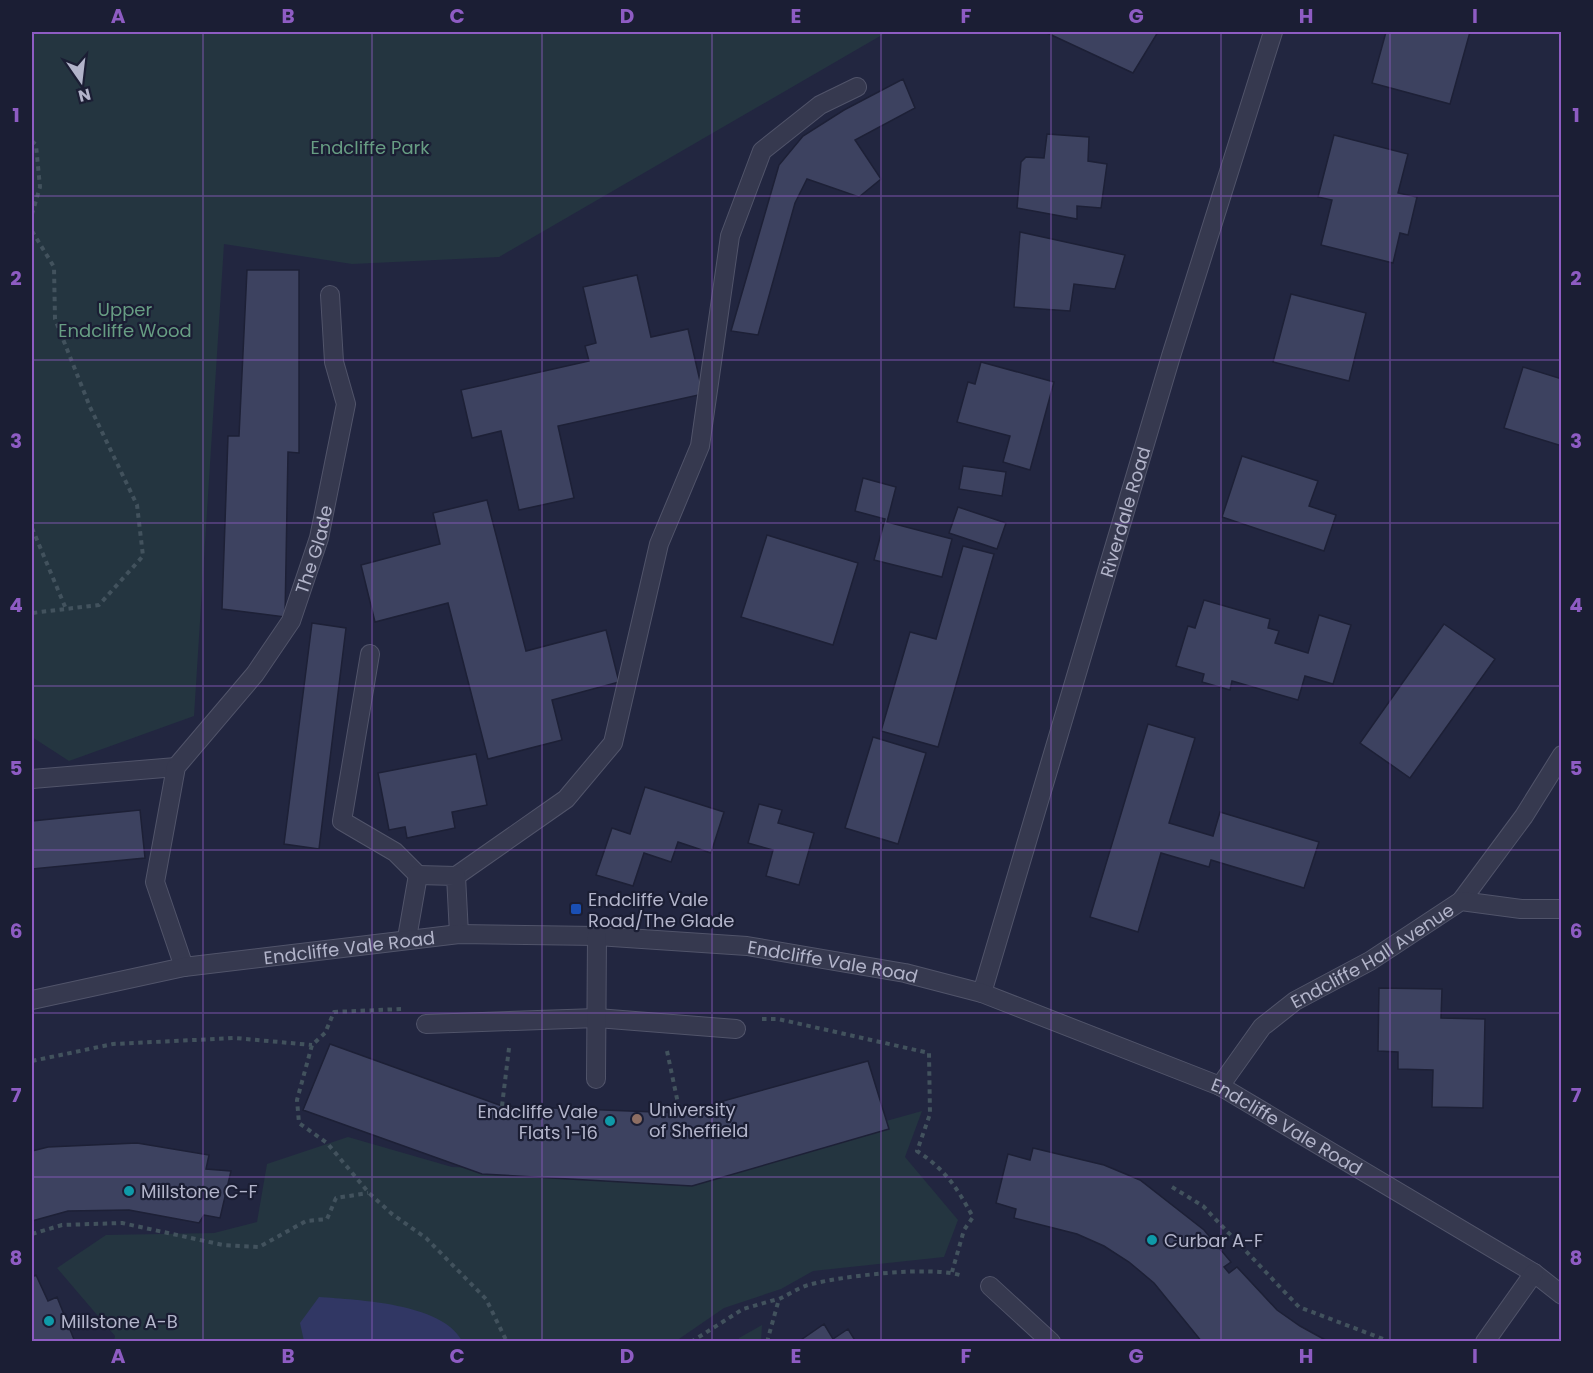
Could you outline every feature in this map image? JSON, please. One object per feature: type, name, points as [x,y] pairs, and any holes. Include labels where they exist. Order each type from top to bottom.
[{"type":"street","name":"Riverdale Road","points":[[982,993],[1174,345],[1273,32]]},
{"type":"street","points":[[370,654],[342,821],[395,852],[418,875],[456,876],[566,799],[614,743],[659,544],[700,446],[730,236],[762,151],[820,105],[857,87]]},
{"type":"street","name":"The Glade","points":[[184,967],[155,882],[176,767],[255,674],[291,621],[319,538],[346,404],[334,362],[330,295]]},
{"type":"street","points":[[1461,901],[1524,816],[1562,756]]},
{"type":"street","points":[[32,779],[176,767]]},
{"type":"street","points":[[408,938],[418,875]]},
{"type":"street","points":[[456,876],[459,934]]},
{"type":"street","name":"Endcliffe Hall Avenue","points":[[1220,1086],[1262,1027],[1295,1001],[1370,961],[1461,901],[1521,909],[1562,909]]},
{"type":"street","name":"Endcliffe Vale Road","points":[[32,1000],[184,967],[408,938],[459,934],[597,936],[747,946],[905,973],[982,993],[1220,1086],[1534,1273],[1562,1295]]},
{"type":"street","points":[[596,1079],[597,936]]},
{"type":"street","points":[[426,1024],[597,1018],[736,1029]]},
{"type":"street","points":[[1485,1341],[1534,1273]]},
{"type":"street","points":[[990,1287],[1052,1341]]},
{"type":"path","points":[[32,141],[36,146],[40,187],[32,214]]},
{"type":"path","points":[[32,231],[54,267],[55,319],[90,407],[137,505],[143,556],[99,605],[32,613]]},
{"type":"path","points":[[32,528],[66,609]]},
{"type":"path","points":[[426,1024],[406,1008],[334,1012],[325,1033],[312,1045],[297,1100],[299,1123],[327,1143],[369,1193],[392,1214],[426,1238],[486,1299],[507,1341]]},
{"type":"path","points":[[736,1029],[747,1019],[778,1019],[929,1053],[930,1114],[917,1151],[934,1162],[954,1182],[974,1217],[964,1230],[952,1272]]},
{"type":"path","points":[[502,1106],[513,1021]]},
{"type":"path","points":[[662,1023],[680,1113]]},
{"type":"path","points":[[32,1061],[113,1044],[235,1038],[312,1045]]},
{"type":"path","points":[[1172,1187],[1203,1206],[1299,1307],[1390,1341]]},
{"type":"path","points":[[32,1234],[62,1225],[122,1223],[223,1245],[259,1247],[306,1221],[327,1220],[336,1197],[369,1193]]},
{"type":"path","points":[[691,1341],[743,1309],[779,1299],[807,1286],[831,1281],[885,1274],[952,1272],[990,1287]]},
{"type":"path","points":[[767,1341],[779,1299]]},
{"type":"green space","points":[[32,32],[887,32],[499,257],[352,264],[224,244],[194,716],[69,761],[32,737]]},
{"type":"green space","points":[[922,1111],[905,1157],[958,1220],[944,1257],[813,1271],[781,1289],[724,1308],[676,1341],[114,1341],[115,1336],[57,1268],[106,1235],[214,1233],[257,1222],[267,1164],[348,1137],[452,1167],[696,1174]]},
{"type":"green space","points":[[762,1325],[761,1341],[739,1341],[739,1338]]},
{"type":"water","points":[[319,1297],[376,1302],[418,1311],[452,1328],[462,1341],[304,1341],[300,1323]]},
{"type":"building","points":[[1045,32],[1158,32],[1133,73]]},
{"type":"building","points":[[1386,32],[1470,32],[1450,104],[1372,83]]},
{"type":"building","points":[[903,79],[915,108],[855,140],[881,179],[859,197],[807,179],[795,203],[758,335],[731,331],[779,165],[803,136],[844,110]]},
{"type":"building","points":[[1047,134],[1089,137],[1088,161],[1107,164],[1101,208],[1077,206],[1077,219],[1017,208],[1021,162],[1026,157],[1044,158]]},
{"type":"building","points":[[1334,135],[1408,154],[1398,193],[1417,197],[1408,235],[1400,233],[1393,263],[1321,245],[1332,200],[1318,197]]},
{"type":"building","points":[[1020,232],[1125,255],[1115,289],[1074,284],[1070,311],[1014,307]]},
{"type":"building","points":[[247,270],[299,270],[299,453],[288,452],[285,617],[222,609],[228,436],[239,436]]},
{"type":"building","points":[[637,275],[651,337],[688,329],[703,394],[558,426],[574,498],[519,510],[501,431],[472,438],[461,390],[589,361],[585,346],[596,343],[583,287]]},
{"type":"building","points":[[1291,294],[1366,313],[1349,381],[1273,362]]},
{"type":"building","points":[[981,362],[1054,382],[1030,470],[1003,462],[1010,436],[957,422],[968,382],[975,384]]},
{"type":"building","points":[[1523,367],[1562,379],[1562,446],[1504,428]]},
{"type":"building","points":[[1242,456],[1318,481],[1309,506],[1336,515],[1324,551],[1222,517]]},
{"type":"building","points":[[963,466],[1006,472],[1002,496],[959,489]]},
{"type":"building","points":[[863,478],[896,487],[887,522],[952,539],[942,577],[874,560],[885,519],[855,511]]},
{"type":"building","points":[[487,500],[526,651],[606,630],[619,682],[552,700],[562,740],[488,759],[448,603],[375,622],[361,565],[440,544],[433,513]]},
{"type":"building","points":[[958,507],[1006,523],[997,549],[949,533]]},
{"type":"building","points":[[767,535],[858,563],[833,645],[741,617]]},
{"type":"building","points":[[963,546],[994,554],[938,747],[881,731],[910,632],[936,639]]},
{"type":"building","points":[[1204,600],[1270,619],[1268,628],[1279,631],[1275,643],[1308,653],[1319,615],[1351,625],[1333,684],[1305,676],[1298,700],[1232,681],[1230,690],[1202,682],[1204,674],[1176,666],[1188,626],[1195,628]]},
{"type":"building","points":[[312,623],[346,628],[319,849],[284,844]]},
{"type":"building","points":[[1444,624],[1495,659],[1410,778],[1360,743]]},
{"type":"building","points":[[1148,724],[1195,738],[1169,823],[1213,836],[1220,812],[1319,842],[1304,888],[1211,860],[1209,867],[1161,853],[1138,932],[1090,917]]},
{"type":"building","points":[[873,737],[926,753],[898,844],[845,828]]},
{"type":"building","points":[[476,754],[487,805],[452,812],[455,828],[407,838],[405,827],[389,830],[378,773]]},
{"type":"building","points":[[645,787],[724,812],[711,853],[678,842],[671,862],[644,853],[633,886],[596,875],[612,828],[630,834]]},
{"type":"building","points":[[759,804],[782,810],[778,823],[814,833],[799,885],[766,876],[773,850],[748,843]]},
{"type":"building","points":[[140,810],[145,858],[32,869],[32,821]]},
{"type":"building","points":[[1379,988],[1442,989],[1441,1018],[1485,1019],[1483,1108],[1432,1107],[1433,1070],[1398,1069],[1398,1052],[1378,1051]]},
{"type":"building","name":"Endcliffe Vale Flats 1-16","points":[[330,1044],[502,1106],[680,1113],[868,1061],[889,1129],[692,1186],[482,1174],[303,1110]]},
{"type":"building","name":"Millstone C-F","points":[[137,1143],[209,1155],[206,1169],[231,1171],[220,1218],[204,1215],[199,1223],[129,1210],[68,1211],[32,1221],[32,1151],[48,1147]]},
{"type":"building","name":"Curbar A-F","points":[[1033,1148],[1104,1165],[1140,1180],[1204,1230],[1231,1262],[1224,1267],[1229,1273],[1237,1267],[1277,1310],[1329,1342],[1202,1342],[1154,1283],[1129,1262],[1104,1246],[1077,1234],[1014,1218],[1016,1209],[996,1203],[1008,1154],[1030,1160]]},
{"type":"building","name":"Millstone A-B","points":[[36,1275],[48,1301],[57,1297],[75,1342],[32,1342],[32,1277]]},
{"type":"building","points":[[824,1324],[833,1339],[848,1329],[856,1342],[798,1342]]},
{"type":"place","name":"Endcliffe Vale Road/The Glade","points":[[576,909]]},
{"type":"place","name":"University of Sheffield","points":[[637,1119]]},
{"type":"place","name":"Endcliffe Vale Flats 1-16","points":[[610,1121]]},
{"type":"place","name":"Millstone C-F","points":[[129,1191]]},
{"type":"place","name":"Curbar A-F","points":[[1152,1240]]},
{"type":"place","name":"Millstone A-B","points":[[49,1321]]},
{"type":"park label","name":"Endcliffe Park","points":[[370,147]]},
{"type":"park label","name":"Upper Endcliffe Wood","points":[[125,319]]}]
